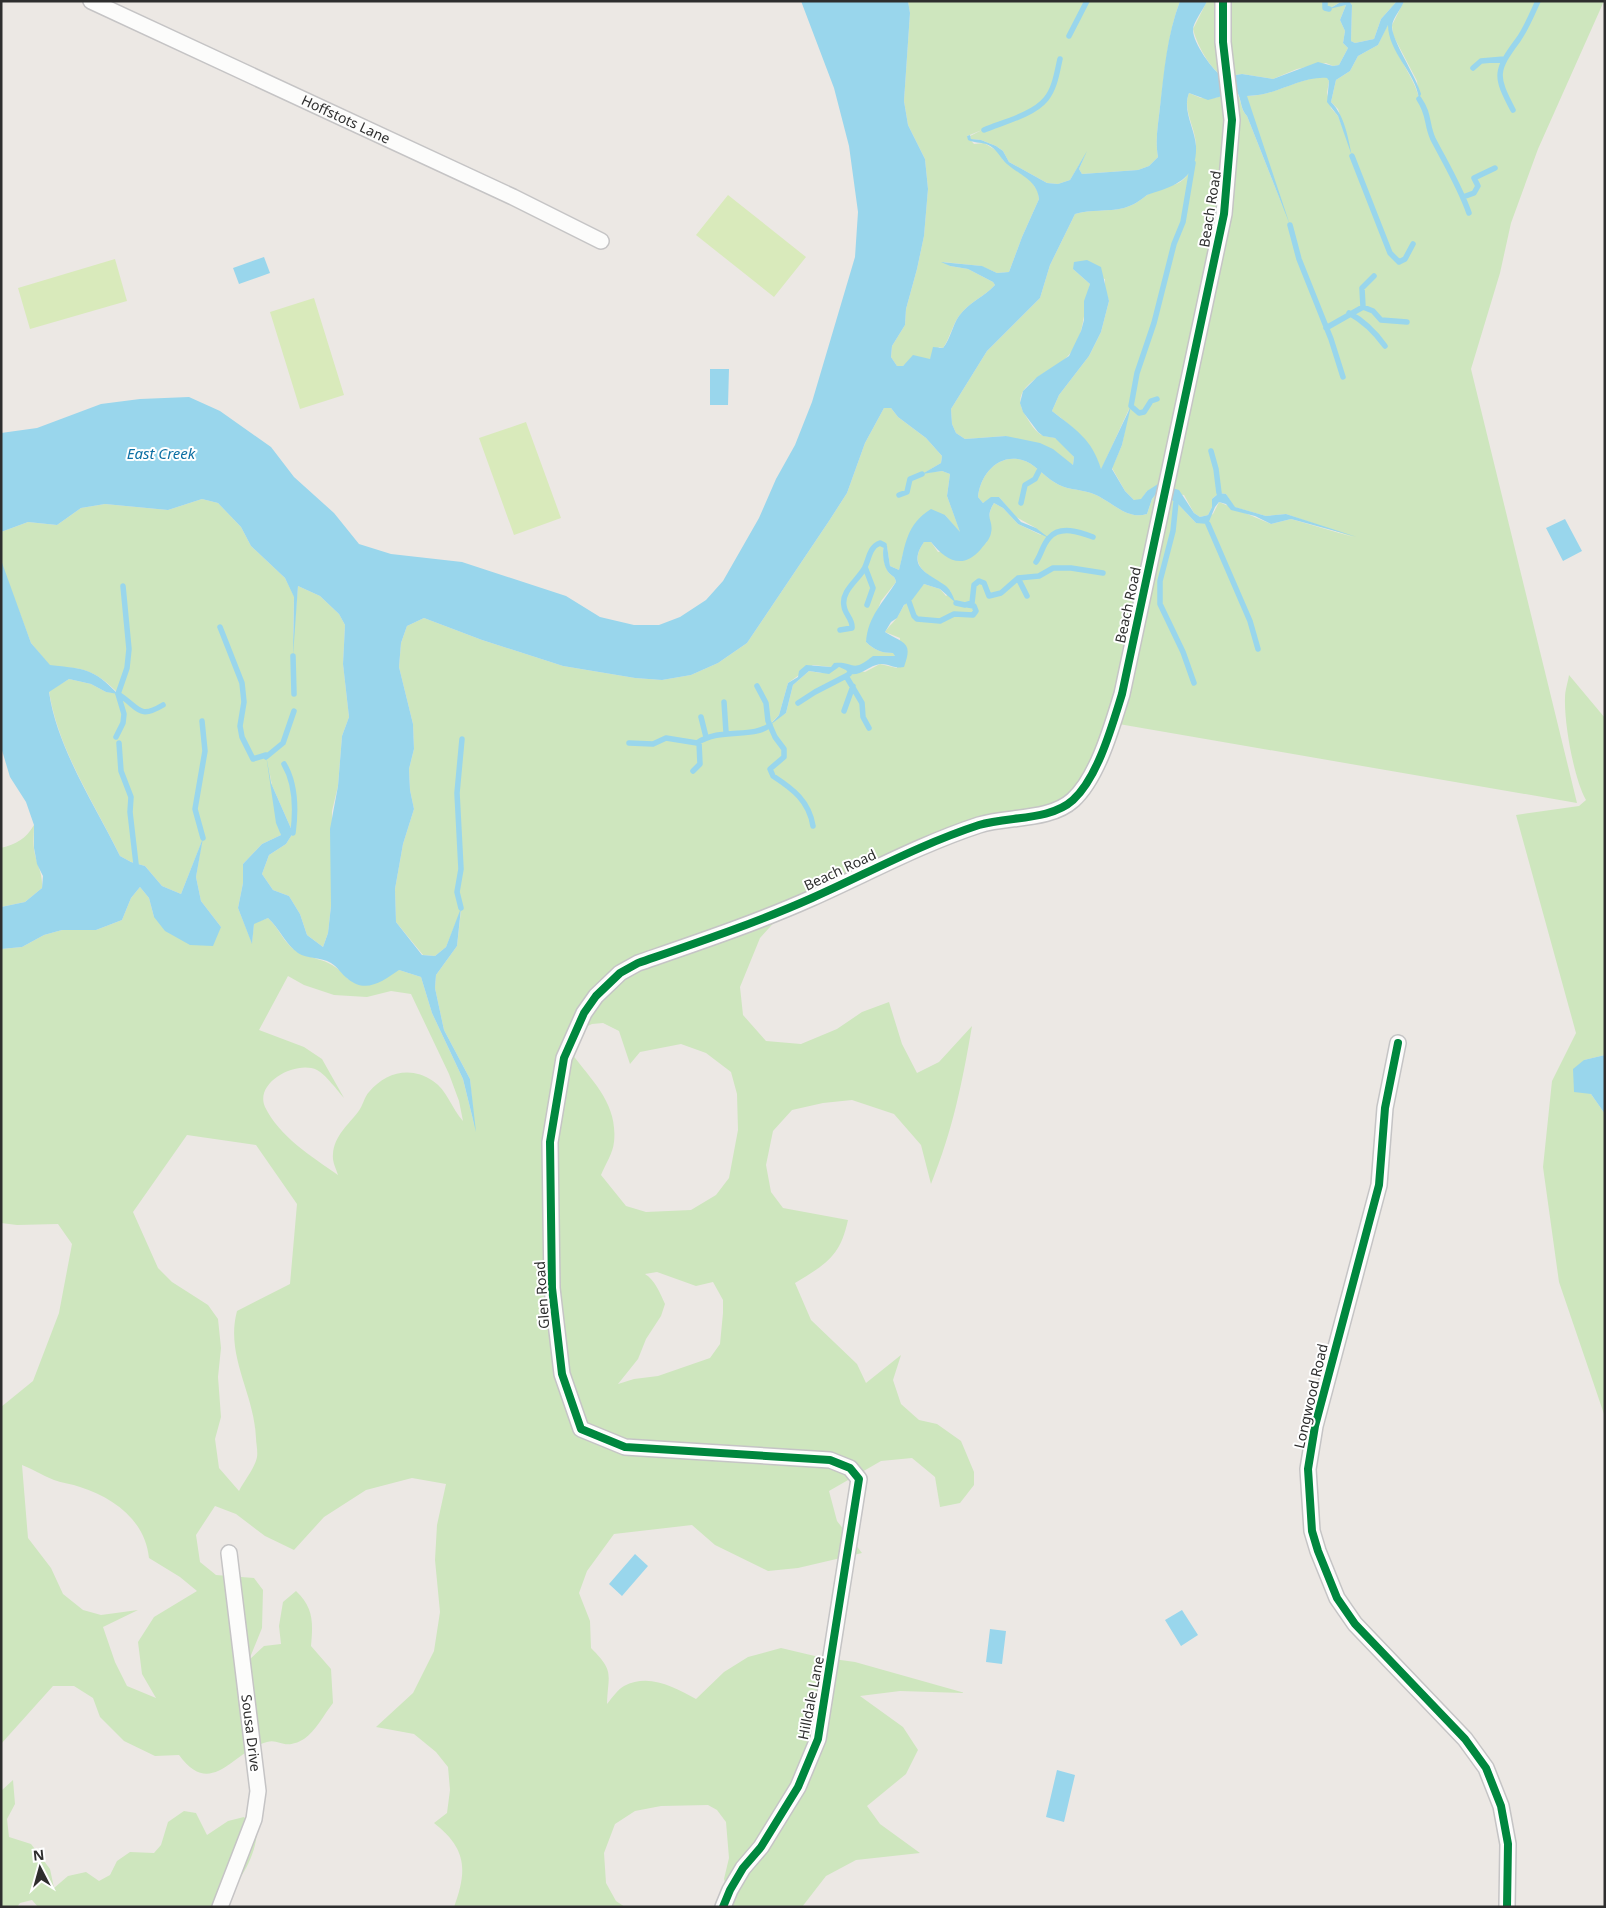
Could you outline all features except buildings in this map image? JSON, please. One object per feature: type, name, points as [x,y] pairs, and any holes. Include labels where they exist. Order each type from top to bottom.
[{"type":"street","name":"Hoffstots Lane","points":[[90,1],[514,197],[601,241]]},
{"type":"street","name":"Beach Road","points":[[692,944],[811,898],[942,837],[991,822],[1037,815],[1058,808],[1072,801],[1087,785],[1113,723],[1122,694],[1224,214],[1231,128],[1223,42],[1223,1]]},
{"type":"street","name":"Glen Road","points":[[692,944],[638,963],[620,973],[596,996],[584,1013],[564,1058],[550,1142],[552,1288],[562,1374],[581,1429],[625,1447],[830,1460],[846,1465],[854,1472]]},
{"type":"street","name":"Longwood Road","points":[[1398,1043],[1385,1108],[1379,1185],[1315,1426],[1308,1470],[1312,1531],[1337,1598],[1355,1624],[1465,1739],[1486,1768],[1501,1806],[1508,1844],[1507,1907]]},
{"type":"street","name":"Hilldale Lane","points":[[723,1907],[730,1890],[743,1868],[761,1847],[798,1787],[818,1739],[860,1484],[854,1472]]},
{"type":"street","name":"Sousa Drive","points":[[220,1907],[254,1819],[258,1791],[229,1553]]},
{"type":"green space","points":[[908,1],[1180,1],[1169,40],[1165,67],[1157,132],[1158,157],[1149,166],[1138,170],[1082,174],[1079,169],[1085,155],[1070,180],[1058,184],[1047,183],[1009,162],[1003,151],[996,146],[981,140],[971,139],[970,136],[982,130],[967,136],[974,144],[984,143],[999,152],[1003,160],[1030,179],[1038,192],[1039,199],[1009,272],[997,273],[981,266],[943,262],[950,266],[968,269],[993,282],[995,285],[963,311],[943,348],[939,347],[930,359],[908,362],[903,366],[897,366],[891,357],[892,346],[905,325],[906,309],[924,236],[928,189],[925,159],[908,125],[904,101],[910,13]]},
{"type":"green space","points":[[1207,1],[1349,1],[1332,7],[1346,5],[1340,20],[1345,31],[1343,43],[1348,48],[1339,65],[1333,66],[1326,63],[1297,69],[1273,79],[1242,74],[1223,77],[1213,68],[1204,55],[1193,29]]},
{"type":"green space","points":[[1349,1],[1397,1],[1381,19],[1374,39],[1355,43],[1351,41],[1352,5]]},
{"type":"green space","points":[[1404,1],[1604,1],[1538,149],[1511,223],[1500,273],[1471,369],[1577,803],[1113,723],[1072,801],[991,822],[789,906],[760,938],[740,987],[743,1015],[766,1041],[801,1044],[837,1029],[862,1012],[889,1002],[902,1044],[917,1073],[939,1062],[972,1026],[956,1106],[939,1164],[931,1184],[921,1145],[894,1114],[852,1100],[823,1103],[792,1110],[773,1131],[766,1165],[771,1192],[783,1208],[848,1220],[845,1233],[836,1251],[823,1264],[795,1283],[811,1320],[857,1364],[866,1383],[901,1355],[893,1380],[901,1404],[919,1420],[937,1424],[961,1441],[974,1472],[974,1485],[960,1503],[940,1507],[935,1477],[912,1458],[881,1461],[829,1491],[837,1521],[862,1553],[798,1568],[768,1571],[715,1545],[692,1525],[614,1534],[587,1571],[579,1593],[590,1621],[591,1648],[607,1668],[609,1679],[607,1704],[622,1687],[633,1682],[643,1681],[652,1681],[670,1686],[696,1699],[724,1672],[748,1657],[781,1648],[819,1657],[855,1662],[965,1693],[900,1691],[860,1696],[903,1727],[918,1750],[906,1774],[867,1806],[880,1824],[920,1853],[856,1860],[826,1876],[802,1907],[732,1907],[724,1879],[729,1858],[726,1822],[717,1810],[708,1805],[661,1806],[635,1811],[615,1824],[604,1853],[606,1883],[616,1901],[625,1907],[454,1907],[461,1881],[461,1860],[453,1841],[434,1823],[447,1813],[450,1790],[448,1767],[436,1752],[414,1734],[376,1727],[413,1693],[434,1651],[440,1612],[435,1560],[437,1525],[446,1484],[412,1478],[366,1490],[324,1517],[294,1550],[265,1536],[236,1514],[215,1506],[196,1535],[200,1562],[216,1575],[254,1578],[263,1590],[262,1628],[249,1660],[264,1646],[281,1644],[279,1626],[283,1602],[296,1591],[306,1604],[312,1623],[311,1646],[331,1669],[333,1703],[316,1727],[304,1739],[291,1744],[267,1742],[255,1747],[223,1769],[212,1773],[202,1773],[191,1768],[179,1755],[155,1756],[124,1741],[100,1717],[93,1698],[74,1686],[53,1686],[1,1744],[1,1407],[33,1381],[59,1313],[72,1244],[58,1224],[17,1225],[1,1223],[1,949],[22,947],[44,935],[62,930],[96,930],[122,920],[131,898],[140,887],[149,898],[154,917],[221,927],[201,901],[196,877],[202,841],[181,894],[162,886],[145,866],[120,856],[78,776],[60,734],[49,691],[69,679],[91,684],[106,692],[118,693],[95,674],[80,669],[50,666],[31,643],[2,566],[1,532],[28,522],[57,525],[81,508],[105,504],[168,510],[202,499],[218,503],[241,527],[251,546],[285,578],[294,596],[293,643],[298,586],[320,596],[339,614],[345,625],[343,664],[349,717],[342,736],[338,786],[332,811],[331,906],[328,933],[323,947],[307,935],[300,914],[289,896],[273,890],[262,874],[269,855],[286,844],[293,833],[272,785],[281,835],[262,844],[243,864],[243,883],[238,908],[252,943],[254,923],[268,918],[290,946],[304,955],[333,965],[348,979],[399,970],[421,977],[432,1013],[463,1079],[474,1124],[470,1079],[444,1030],[435,988],[436,975],[457,946],[461,910],[446,947],[435,956],[423,955],[396,922],[395,889],[403,844],[414,809],[410,790],[409,769],[414,749],[413,724],[399,667],[401,643],[407,626],[424,618],[482,640],[563,666],[635,678],[662,680],[691,675],[718,663],[747,643],[829,521],[847,493],[865,443],[884,408],[891,408],[898,417],[926,438],[942,456],[941,463],[924,473],[942,471],[950,474],[947,496],[961,534],[945,515],[903,554],[899,570],[890,566],[887,547],[884,545],[883,556],[886,567],[896,582],[881,601],[866,642],[875,649],[894,653],[895,656],[869,659],[862,666],[831,667],[813,665],[788,683],[779,715],[772,722],[786,713],[793,685],[809,671],[821,673],[839,667],[865,672],[880,664],[897,668],[900,638],[885,632],[897,618],[909,598],[924,584],[940,589],[946,596],[951,592],[924,572],[920,566],[919,552],[924,542],[931,542],[938,552],[986,543],[990,513],[994,503],[1003,508],[1018,524],[1041,535],[1036,528],[1016,517],[999,497],[983,503],[978,497],[979,489],[986,474],[998,463],[1005,460],[1022,460],[1035,467],[1058,485],[1091,493],[1132,515],[1147,514],[1152,499],[1156,494],[1176,502],[1196,523],[1213,514],[1219,502],[1271,524],[1291,519],[1353,537],[1286,514],[1266,516],[1234,507],[1226,494],[1219,493],[1212,499],[1212,507],[1208,515],[1200,517],[1194,513],[1184,495],[1147,491],[1141,500],[1134,500],[1125,491],[1112,468],[1122,445],[1129,409],[1101,470],[1088,444],[1075,430],[1052,411],[1059,395],[1089,356],[1101,332],[1109,301],[1105,289],[1105,279],[1073,269],[1090,284],[1078,340],[1068,356],[1027,386],[1022,394],[1020,403],[1032,426],[1038,432],[1044,436],[1055,438],[1063,444],[1074,457],[1073,465],[1006,436],[965,439],[956,433],[952,424],[951,409],[987,351],[1040,298],[1050,265],[1075,214],[1124,208],[1155,191],[1180,182],[1190,171],[1196,146],[1187,106],[1189,93],[1201,98],[1215,98],[1236,91],[1283,207],[1246,96],[1268,93],[1307,80],[1327,77],[1329,81],[1327,93],[1331,108],[1338,116],[1349,144],[1338,109],[1331,102],[1336,80],[1350,71],[1358,56],[1378,45],[1389,22],[1392,40],[1412,79],[1419,98],[1417,81],[1393,35],[1392,25]],"holes":[[[288,976],[304,985],[334,995],[367,997],[391,991],[411,994],[449,1074],[459,1101],[463,1121],[446,1094],[433,1081],[425,1076],[408,1073],[399,1073],[391,1076],[376,1085],[369,1092],[360,1110],[339,1136],[334,1148],[333,1157],[338,1175],[287,1137],[271,1118],[263,1098],[266,1089],[279,1075],[299,1068],[317,1070],[324,1075],[344,1098],[322,1059],[304,1047],[259,1030]],[[603,1023],[619,1031],[630,1064],[640,1052],[681,1044],[706,1053],[731,1072],[737,1094],[738,1130],[729,1178],[716,1195],[691,1210],[646,1212],[626,1206],[601,1175],[611,1155],[614,1142],[612,1116],[596,1084],[572,1054],[575,1032],[592,1024]],[[187,1135],[256,1145],[297,1204],[290,1284],[237,1311],[234,1327],[237,1359],[254,1421],[257,1452],[254,1466],[239,1491],[219,1468],[215,1439],[221,1417],[218,1377],[221,1348],[218,1319],[208,1305],[172,1282],[158,1268],[133,1212]],[[657,1272],[696,1286],[713,1282],[723,1300],[720,1344],[710,1358],[658,1376],[634,1379],[618,1384],[638,1359],[646,1339],[661,1316],[665,1304],[652,1280],[645,1274]],[[22,1465],[54,1480],[93,1492],[116,1504],[126,1512],[141,1532],[149,1558],[180,1577],[197,1591],[154,1617],[138,1642],[142,1674],[156,1698],[127,1686],[115,1662],[103,1627],[138,1610],[101,1615],[83,1610],[63,1594],[51,1568],[28,1538]]]},
{"type":"green space","points":[[728,195],[806,257],[774,297],[696,235]]},
{"type":"green space","points":[[115,259],[127,301],[30,329],[18,288]]},
{"type":"green space","points":[[314,298],[344,395],[300,409],[270,312]]},
{"type":"green space","points":[[526,422],[561,518],[514,535],[479,438]]},
{"type":"green space","points":[[1569,675],[1605,718],[1605,1055],[1584,1060],[1591,1094],[1605,1114],[1605,1417],[1559,1282],[1543,1167],[1552,1081],[1576,1033],[1516,815],[1579,806],[1586,800],[1574,765],[1568,736],[1565,692]]},
{"type":"green space","points":[[34,825],[34,849],[42,888],[25,902],[1,907],[1,848],[20,840],[28,834]]},
{"type":"green space","points":[[13,1780],[15,1804],[7,1819],[9,1837],[31,1844],[50,1869],[54,1888],[68,1876],[86,1872],[99,1881],[110,1875],[117,1861],[130,1852],[154,1853],[161,1845],[168,1822],[184,1811],[196,1813],[207,1835],[228,1821],[244,1817],[257,1834],[255,1845],[243,1873],[218,1907],[38,1907],[32,1900],[20,1903],[17,1907],[1,1907],[1,1791]]},
{"type":"water","name":"East Creek","points":[[801,1],[908,1],[910,13],[904,101],[908,125],[925,159],[928,189],[924,236],[906,309],[905,325],[892,346],[891,357],[897,366],[903,366],[913,355],[930,359],[933,347],[943,348],[963,311],[995,285],[993,282],[968,269],[950,266],[941,262],[982,266],[997,273],[1009,272],[1039,199],[1030,181],[1008,165],[994,149],[986,144],[972,142],[968,140],[967,136],[984,130],[970,135],[971,139],[981,140],[996,146],[1003,151],[1009,162],[1047,183],[1058,184],[1070,180],[1087,151],[1079,169],[1082,174],[1138,170],[1149,166],[1158,157],[1157,132],[1165,67],[1169,40],[1180,1],[1207,1],[1193,30],[1196,42],[1204,56],[1219,74],[1223,77],[1242,74],[1273,79],[1318,62],[1333,66],[1339,65],[1348,48],[1343,43],[1345,31],[1340,20],[1346,5],[1329,9],[1339,3],[1349,1],[1352,5],[1351,41],[1355,43],[1374,39],[1381,19],[1397,1],[1404,1],[1395,17],[1392,26],[1393,32],[1421,94],[1419,99],[1413,80],[1392,44],[1388,25],[1378,45],[1358,56],[1350,71],[1336,80],[1331,102],[1343,120],[1352,156],[1338,116],[1327,102],[1329,81],[1327,78],[1307,80],[1268,93],[1247,96],[1290,225],[1237,92],[1208,100],[1189,93],[1187,106],[1195,140],[1196,155],[1188,175],[1177,183],[1147,195],[1128,207],[1075,214],[1050,265],[1040,298],[987,351],[951,409],[952,424],[956,433],[965,439],[1006,436],[1040,443],[1053,449],[1073,465],[1074,457],[1055,438],[1043,436],[1038,432],[1023,412],[1020,403],[1023,391],[1037,377],[1069,356],[1081,331],[1084,320],[1084,301],[1090,284],[1073,269],[1074,262],[1087,260],[1101,267],[1109,301],[1101,332],[1089,356],[1059,395],[1052,411],[1088,442],[1101,469],[1131,406],[1122,445],[1112,469],[1125,491],[1134,500],[1141,499],[1147,491],[1158,484],[1179,490],[1194,513],[1200,517],[1208,515],[1212,507],[1212,499],[1219,493],[1226,494],[1235,507],[1266,516],[1286,514],[1357,537],[1291,519],[1271,524],[1255,516],[1231,510],[1226,504],[1219,502],[1208,524],[1196,523],[1176,502],[1156,494],[1152,499],[1147,514],[1132,515],[1091,493],[1058,485],[1035,467],[1022,460],[1005,460],[998,463],[986,474],[979,489],[978,497],[983,503],[991,497],[999,497],[1021,522],[1036,528],[1049,538],[1018,524],[1003,508],[994,503],[989,516],[992,529],[990,537],[974,556],[961,561],[955,560],[943,554],[931,542],[924,542],[917,558],[919,564],[922,569],[948,588],[956,603],[940,589],[924,584],[912,600],[904,605],[897,618],[891,622],[885,632],[902,642],[907,648],[908,653],[904,667],[880,664],[854,674],[849,674],[846,670],[839,667],[829,674],[809,671],[793,685],[786,713],[770,725],[779,715],[788,683],[798,677],[799,671],[806,665],[831,667],[834,663],[841,663],[856,666],[873,656],[895,656],[893,653],[875,649],[866,642],[873,617],[896,582],[885,567],[884,545],[887,546],[890,566],[899,570],[908,535],[916,521],[931,509],[945,515],[960,532],[947,496],[950,474],[942,471],[922,474],[941,463],[942,456],[926,438],[898,417],[891,408],[884,408],[865,443],[847,493],[829,521],[747,643],[718,663],[691,675],[662,680],[635,678],[563,666],[482,640],[424,618],[407,626],[401,643],[399,667],[413,724],[414,749],[409,769],[410,790],[414,809],[403,844],[395,889],[396,922],[422,955],[435,956],[446,947],[461,908],[457,946],[436,975],[435,988],[444,1030],[470,1079],[476,1132],[463,1079],[432,1013],[421,977],[399,970],[381,982],[368,986],[355,983],[331,963],[298,953],[290,946],[268,918],[254,924],[252,944],[238,908],[243,883],[243,864],[262,844],[281,835],[276,823],[266,755],[271,783],[293,833],[286,844],[269,855],[262,874],[273,890],[289,896],[300,914],[307,935],[323,947],[328,933],[331,906],[330,829],[338,786],[342,736],[349,717],[343,664],[345,625],[339,614],[320,596],[298,586],[293,656],[294,597],[285,578],[251,546],[241,527],[218,503],[202,499],[168,510],[105,504],[81,508],[57,525],[28,522],[1,532],[1,433],[37,428],[101,404],[140,399],[189,397],[220,411],[271,447],[294,477],[334,513],[359,544],[391,554],[462,562],[566,596],[600,617],[634,625],[659,625],[680,617],[706,600],[723,581],[759,518],[776,479],[795,445],[812,402],[855,257],[858,212],[849,146],[834,88]]},
{"type":"water","points":[[264,257],[270,273],[239,284],[233,268]]},
{"type":"water","points":[[710,369],[729,369],[728,405],[710,405]]},
{"type":"water","points":[[1565,519],[1582,551],[1563,561],[1546,528]]},
{"type":"water","points":[[1,560],[31,643],[50,665],[88,671],[102,679],[118,694],[106,692],[91,684],[69,679],[49,692],[53,713],[68,755],[120,856],[145,866],[162,886],[181,894],[203,838],[196,877],[201,901],[221,927],[213,946],[190,945],[165,931],[154,917],[149,898],[140,887],[131,898],[122,920],[96,930],[62,930],[44,935],[22,947],[1,949],[1,907],[25,902],[42,888],[43,876],[37,864],[34,848],[34,825],[26,802],[10,777],[1,747]]},
{"type":"water","points":[[1605,1055],[1605,1114],[1591,1094],[1574,1092],[1573,1069],[1584,1060]]},
{"type":"water","points":[[635,1554],[648,1566],[622,1596],[609,1584]]},
{"type":"water","points":[[1182,1610],[1198,1635],[1181,1646],[1165,1620]]},
{"type":"water","points":[[990,1629],[1006,1631],[1002,1664],[986,1662]]},
{"type":"water","points":[[1057,1770],[1075,1775],[1064,1822],[1046,1817]]},
{"type":"waterway","points":[[1069,36],[1087,1]]},
{"type":"waterway","points":[[1325,1],[1325,8],[1329,9]]},
{"type":"waterway","points":[[1513,110],[1503,89],[1500,74],[1505,59],[1524,31],[1538,1]]},
{"type":"waterway","points":[[984,130],[1026,114],[1040,105],[1052,90],[1060,59]]},
{"type":"waterway","points":[[1473,68],[1481,61],[1504,59]]},
{"type":"waterway","points":[[1419,99],[1425,110],[1433,139],[1469,213]]},
{"type":"waterway","points":[[1352,156],[1390,253],[1399,262],[1405,259],[1413,244]]},
{"type":"waterway","points":[[1157,399],[1151,401],[1144,412],[1139,413],[1131,406],[1137,373],[1154,323],[1174,244],[1183,222],[1193,163]]},
{"type":"waterway","points":[[1463,197],[1474,193],[1478,186],[1474,178],[1495,168]]},
{"type":"waterway","points":[[1290,225],[1299,259],[1331,339],[1343,377]]},
{"type":"waterway","points":[[1326,328],[1363,307],[1362,288],[1374,276]]},
{"type":"waterway","points":[[1363,307],[1373,311],[1381,320],[1407,322]]},
{"type":"waterway","points":[[1349,313],[1369,327],[1385,346]]},
{"type":"waterway","points":[[1211,451],[1216,469],[1219,493]]},
{"type":"waterway","points":[[1021,503],[1025,485],[1035,479],[1039,471]]},
{"type":"waterway","points":[[899,495],[907,492],[910,479],[922,474]]},
{"type":"waterway","points":[[1176,502],[1173,531],[1160,581],[1160,604],[1183,652],[1194,683]]},
{"type":"waterway","points":[[1208,524],[1250,621],[1258,649]]},
{"type":"waterway","points":[[1036,562],[1047,540],[1054,534],[1070,531],[1093,537]]},
{"type":"waterway","points":[[840,630],[852,628],[844,606],[847,591],[864,569],[874,547],[880,543],[884,545]]},
{"type":"waterway","points":[[865,567],[873,588],[867,605]]},
{"type":"waterway","points":[[956,603],[965,605],[972,603],[974,585],[979,581],[984,583],[989,596],[1001,593],[1018,578],[1039,576],[1053,568],[1071,568],[1103,573]]},
{"type":"waterway","points":[[1018,578],[1027,596]]},
{"type":"waterway","points":[[116,737],[123,723],[124,714],[118,694],[127,668],[129,649],[123,586]]},
{"type":"waterway","points":[[909,602],[917,619],[940,621],[954,614],[973,615],[976,611],[974,606],[968,605]]},
{"type":"waterway","points":[[220,627],[242,683],[244,702],[240,726],[242,737],[253,759],[266,755]]},
{"type":"waterway","points":[[293,656],[294,694]]},
{"type":"waterway","points":[[849,674],[846,676],[862,703],[863,717],[869,728]]},
{"type":"waterway","points":[[798,703],[846,676]]},
{"type":"waterway","points":[[757,686],[766,703],[768,721],[775,737],[784,749],[784,757],[770,769],[773,776],[799,796],[808,809],[813,826]]},
{"type":"waterway","points":[[844,711],[853,686]]},
{"type":"waterway","points":[[118,694],[143,712],[163,705]]},
{"type":"waterway","points":[[724,702],[726,732]]},
{"type":"waterway","points":[[266,757],[283,743],[294,711]]},
{"type":"waterway","points":[[701,717],[706,737]]},
{"type":"waterway","points":[[202,721],[205,751],[195,809],[203,838]]},
{"type":"waterway","points":[[629,743],[653,744],[666,738],[697,743],[716,735],[755,731],[770,725]]},
{"type":"waterway","points":[[461,908],[457,892],[461,869],[457,793],[462,739]]},
{"type":"waterway","points":[[693,771],[700,764],[699,742]]},
{"type":"waterway","points":[[119,743],[121,771],[131,797],[130,812],[136,864]]},
{"type":"waterway","points":[[284,764],[293,789],[295,815],[293,833]]},
{"type":"cycle path","points":[[723,1907],[730,1890],[743,1868],[761,1847],[798,1787],[818,1739],[859,1479],[850,1468],[830,1460],[625,1447],[581,1429],[562,1374],[552,1288],[550,1142],[564,1058],[584,1013],[596,996],[620,973],[638,963],[769,916],[957,833],[990,822],[1053,812],[1073,800],[1090,778],[1103,750],[1122,694],[1224,214],[1232,120],[1223,42],[1223,1]]},
{"type":"cycle path","points":[[1398,1043],[1385,1108],[1379,1185],[1315,1426],[1308,1469],[1312,1531],[1337,1598],[1355,1624],[1465,1739],[1486,1768],[1501,1806],[1508,1844],[1507,1907]]}]
